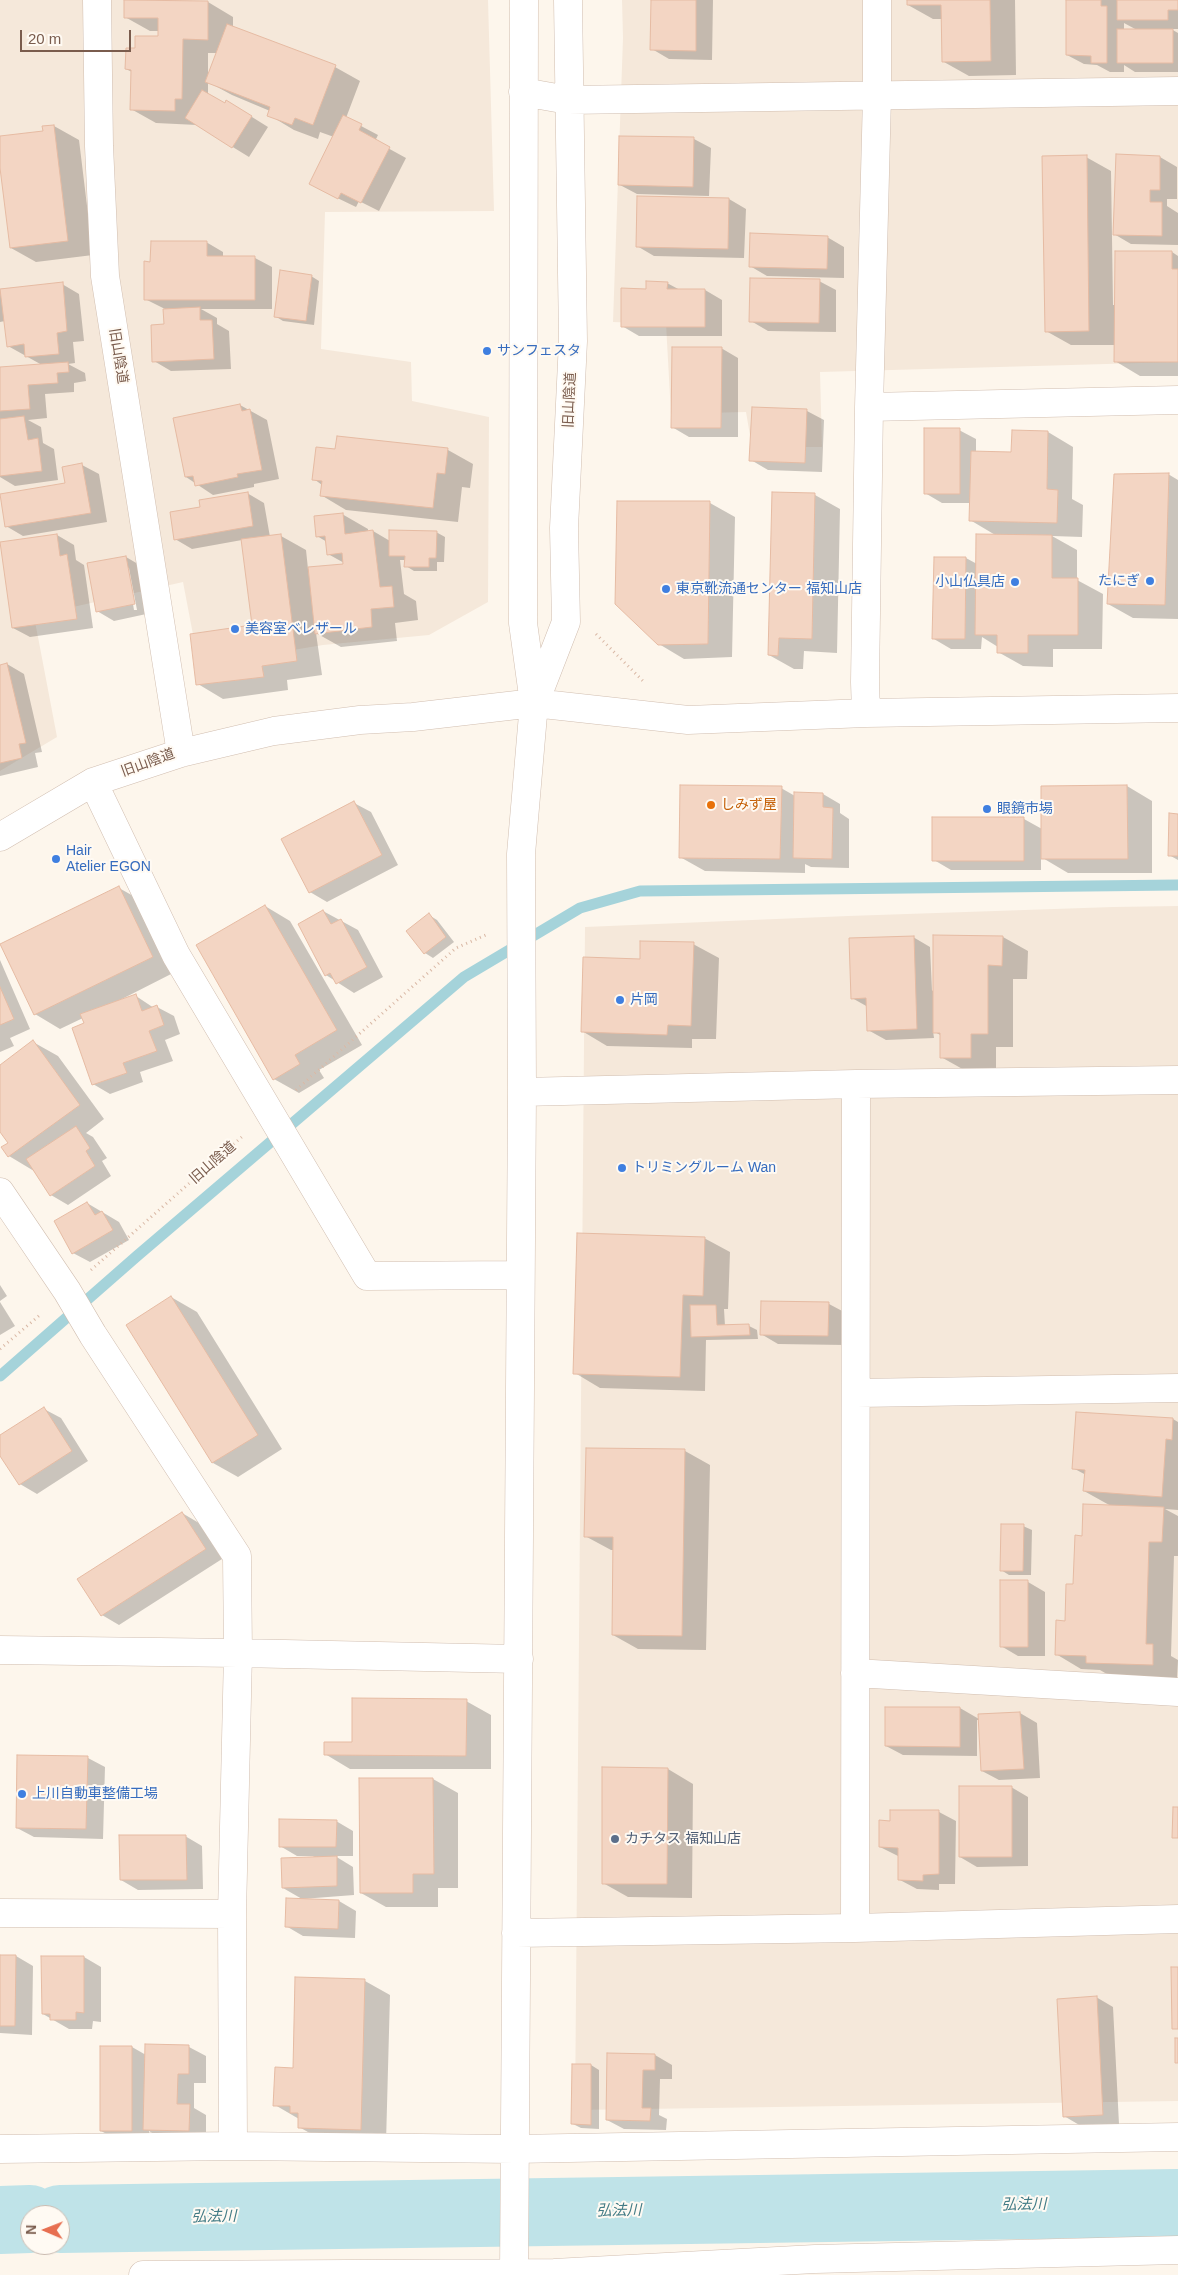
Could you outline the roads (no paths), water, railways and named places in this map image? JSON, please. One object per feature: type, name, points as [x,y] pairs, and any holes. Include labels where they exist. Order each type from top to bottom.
[{"type":"street","name":"旧山陰道","points":[[0,837],[93,782],[181,753],[105,276],[99,146],[97,0]]},
{"type":"street","points":[[514,2274],[523,955],[521,854],[534,703],[523,623],[522,92],[524,0]]},
{"type":"street","name":"旧山陰道","points":[[534,703],[566,622],[564,528],[573,341],[568,0]]},
{"type":"street","points":[[866,712],[869,407],[877,96],[877,0]]},
{"type":"street","points":[[522,92],[568,100],[1178,91]]},
{"type":"street","points":[[869,407],[1178,400]]},
{"type":"street","points":[[181,753],[274,731],[360,720],[413,717],[534,703],[688,720],[866,712],[1178,708]]},
{"type":"street","points":[[93,782],[176,955],[367,1276],[520,1274]]},
{"type":"street","points":[[522,1092],[856,1084],[1178,1080]]},
{"type":"street","points":[[855,1928],[856,1084]]},
{"type":"street","points":[[0,1192],[67,1291],[93,1335],[237,1556],[238,1653],[232,1914],[233,2146]]},
{"type":"street","points":[[857,1393],[1178,1388]]},
{"type":"street","points":[[0,1650],[519,1659]]},
{"type":"street","points":[[855,1673],[1178,1692]]},
{"type":"street","points":[[0,1912],[232,1914]]},
{"type":"street","points":[[516,1933],[855,1928],[1178,1919]]},
{"type":"street","points":[[0,2149],[233,2146],[514,2149],[1178,2137]]},
{"type":"street","points":[[143,2275],[514,2274],[815,2267],[1178,2250]]},
{"type":"waterway","points":[[0,1376],[137,1256],[464,977],[580,908],[640,891],[1178,885]]},
{"type":"waterway","name":"弘法川","points":[[70,2219],[1178,2203]]},
{"type":"waterway","name":"弘法川","points":[[0,2220],[20,2219]]},
{"type":"place","name":"サンフェスタ","points":[[487,351]]},
{"type":"place","name":"たにぎ","points":[[1150,581]]},
{"type":"place","name":"小山仏具店","points":[[1015,582]]},
{"type":"place","name":"東京靴流通センター 福知山店","points":[[666,589]]},
{"type":"place","name":"美容室ベレザール","points":[[235,629]]},
{"type":"place","name":"しみず屋","points":[[711,805]]},
{"type":"place","name":"眼鏡市場","points":[[987,809]]},
{"type":"place","name":"Hair Atelier EGON","points":[[56,859]]},
{"type":"place","name":"片岡","points":[[620,1000]]},
{"type":"place","name":"トリミングルーム Wan","points":[[622,1168]]},
{"type":"place","name":"上川自動車整備工場","points":[[22,1794]]},
{"type":"place","name":"カチタス 福知山店","points":[[615,1839]]}]
